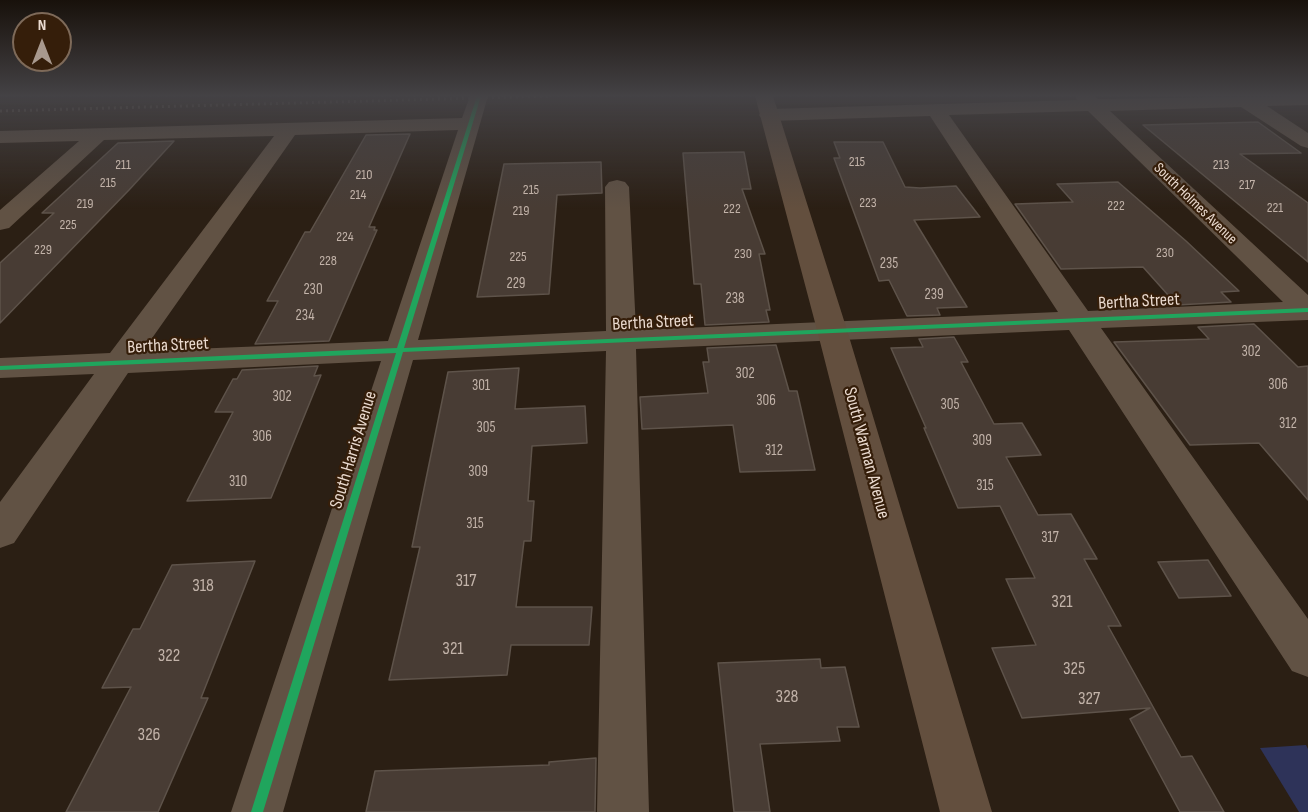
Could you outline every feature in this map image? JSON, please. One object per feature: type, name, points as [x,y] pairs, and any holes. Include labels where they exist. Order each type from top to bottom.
[{"type":"main road","name":"South Warman Avenue","points":[[774,134],[832,330],[966,812]]},
{"type":"street","points":[[0,223],[99,134]]},
{"type":"street","points":[[0,137],[102,134]]},
{"type":"street","points":[[0,532],[118,364],[286,134]]},
{"type":"street","name":"South Harris Avenue","points":[[257,812],[468,134]]},
{"type":"street","points":[[951,134],[1308,656]]},
{"type":"street","name":"South Holmes Avenue","points":[[1123,134],[1307,310]]},
{"type":"street","points":[[616,187],[621,340],[623,812]]},
{"type":"street","name":"Bertha Street","points":[[0,368],[1307,310]]},
{"type":"shaded area","points":[[1306,745],[1308,749],[1308,812],[1299,812],[1260,748]]},
{"type":"building","points":[[410,134],[369,227],[375,227],[374,230],[377,230],[329,341],[255,344],[278,301],[267,301],[305,232],[310,232],[366,135]]},
{"type":"building","points":[[1154,134],[1274,134],[1301,153],[1240,154],[1308,203],[1308,262]]},
{"type":"building","points":[[174,141],[0,323],[0,263],[54,213],[42,213],[118,143]]},
{"type":"building","points":[[834,142],[883,142],[905,187],[956,186],[980,217],[914,220],[967,307],[937,308],[940,315],[907,316],[889,280],[879,281],[834,158],[840,158]]},
{"type":"building","points":[[744,152],[751,189],[742,189],[765,254],[759,254],[770,310],[766,310],[769,322],[705,325],[701,284],[694,284],[683,153]]},
{"type":"building","points":[[601,162],[602,193],[557,195],[549,294],[477,297],[504,164]]},
{"type":"building","points":[[1118,182],[1239,291],[1221,292],[1231,302],[1177,305],[1143,267],[1061,269],[1015,204],[1073,202],[1057,184]]},
{"type":"building","points":[[1254,324],[1298,367],[1308,366],[1308,500],[1259,443],[1190,445],[1114,342],[1209,339],[1198,327]]},
{"type":"building","points":[[954,337],[968,362],[961,362],[994,424],[1022,423],[1041,455],[1006,457],[1038,515],[1071,514],[1097,559],[1084,559],[1121,626],[1108,626],[1181,757],[1192,756],[1224,812],[1180,812],[1130,719],[1150,708],[1022,718],[992,648],[1036,645],[1006,579],[1035,578],[1000,506],[958,508],[891,348],[923,347],[919,339]]},
{"type":"building","points":[[776,345],[789,391],[797,391],[815,470],[740,472],[733,425],[642,429],[640,397],[708,393],[703,362],[709,362],[707,348]]},
{"type":"building","points":[[318,366],[314,376],[321,375],[271,498],[187,501],[233,412],[215,412],[233,379],[237,379],[242,370]]},
{"type":"building","points":[[519,368],[515,409],[585,406],[587,443],[532,446],[528,501],[534,501],[531,541],[524,541],[516,607],[592,607],[589,645],[511,645],[507,675],[389,680],[420,547],[412,547],[448,372]]},
{"type":"building","points":[[1208,560],[1231,596],[1179,598],[1158,562]]},
{"type":"building","points":[[255,561],[201,698],[208,698],[158,812],[66,812],[131,687],[102,688],[133,629],[140,629],[172,565]]},
{"type":"building","points":[[820,659],[821,668],[845,667],[859,727],[837,727],[840,741],[760,744],[770,812],[734,812],[718,663]]},
{"type":"building","points":[[596,758],[595,812],[366,812],[375,771],[549,765],[549,762]]},
{"type":"cycle path","points":[[257,812],[467,134]]},
{"type":"cycle path","points":[[0,368],[1308,310]]}]
